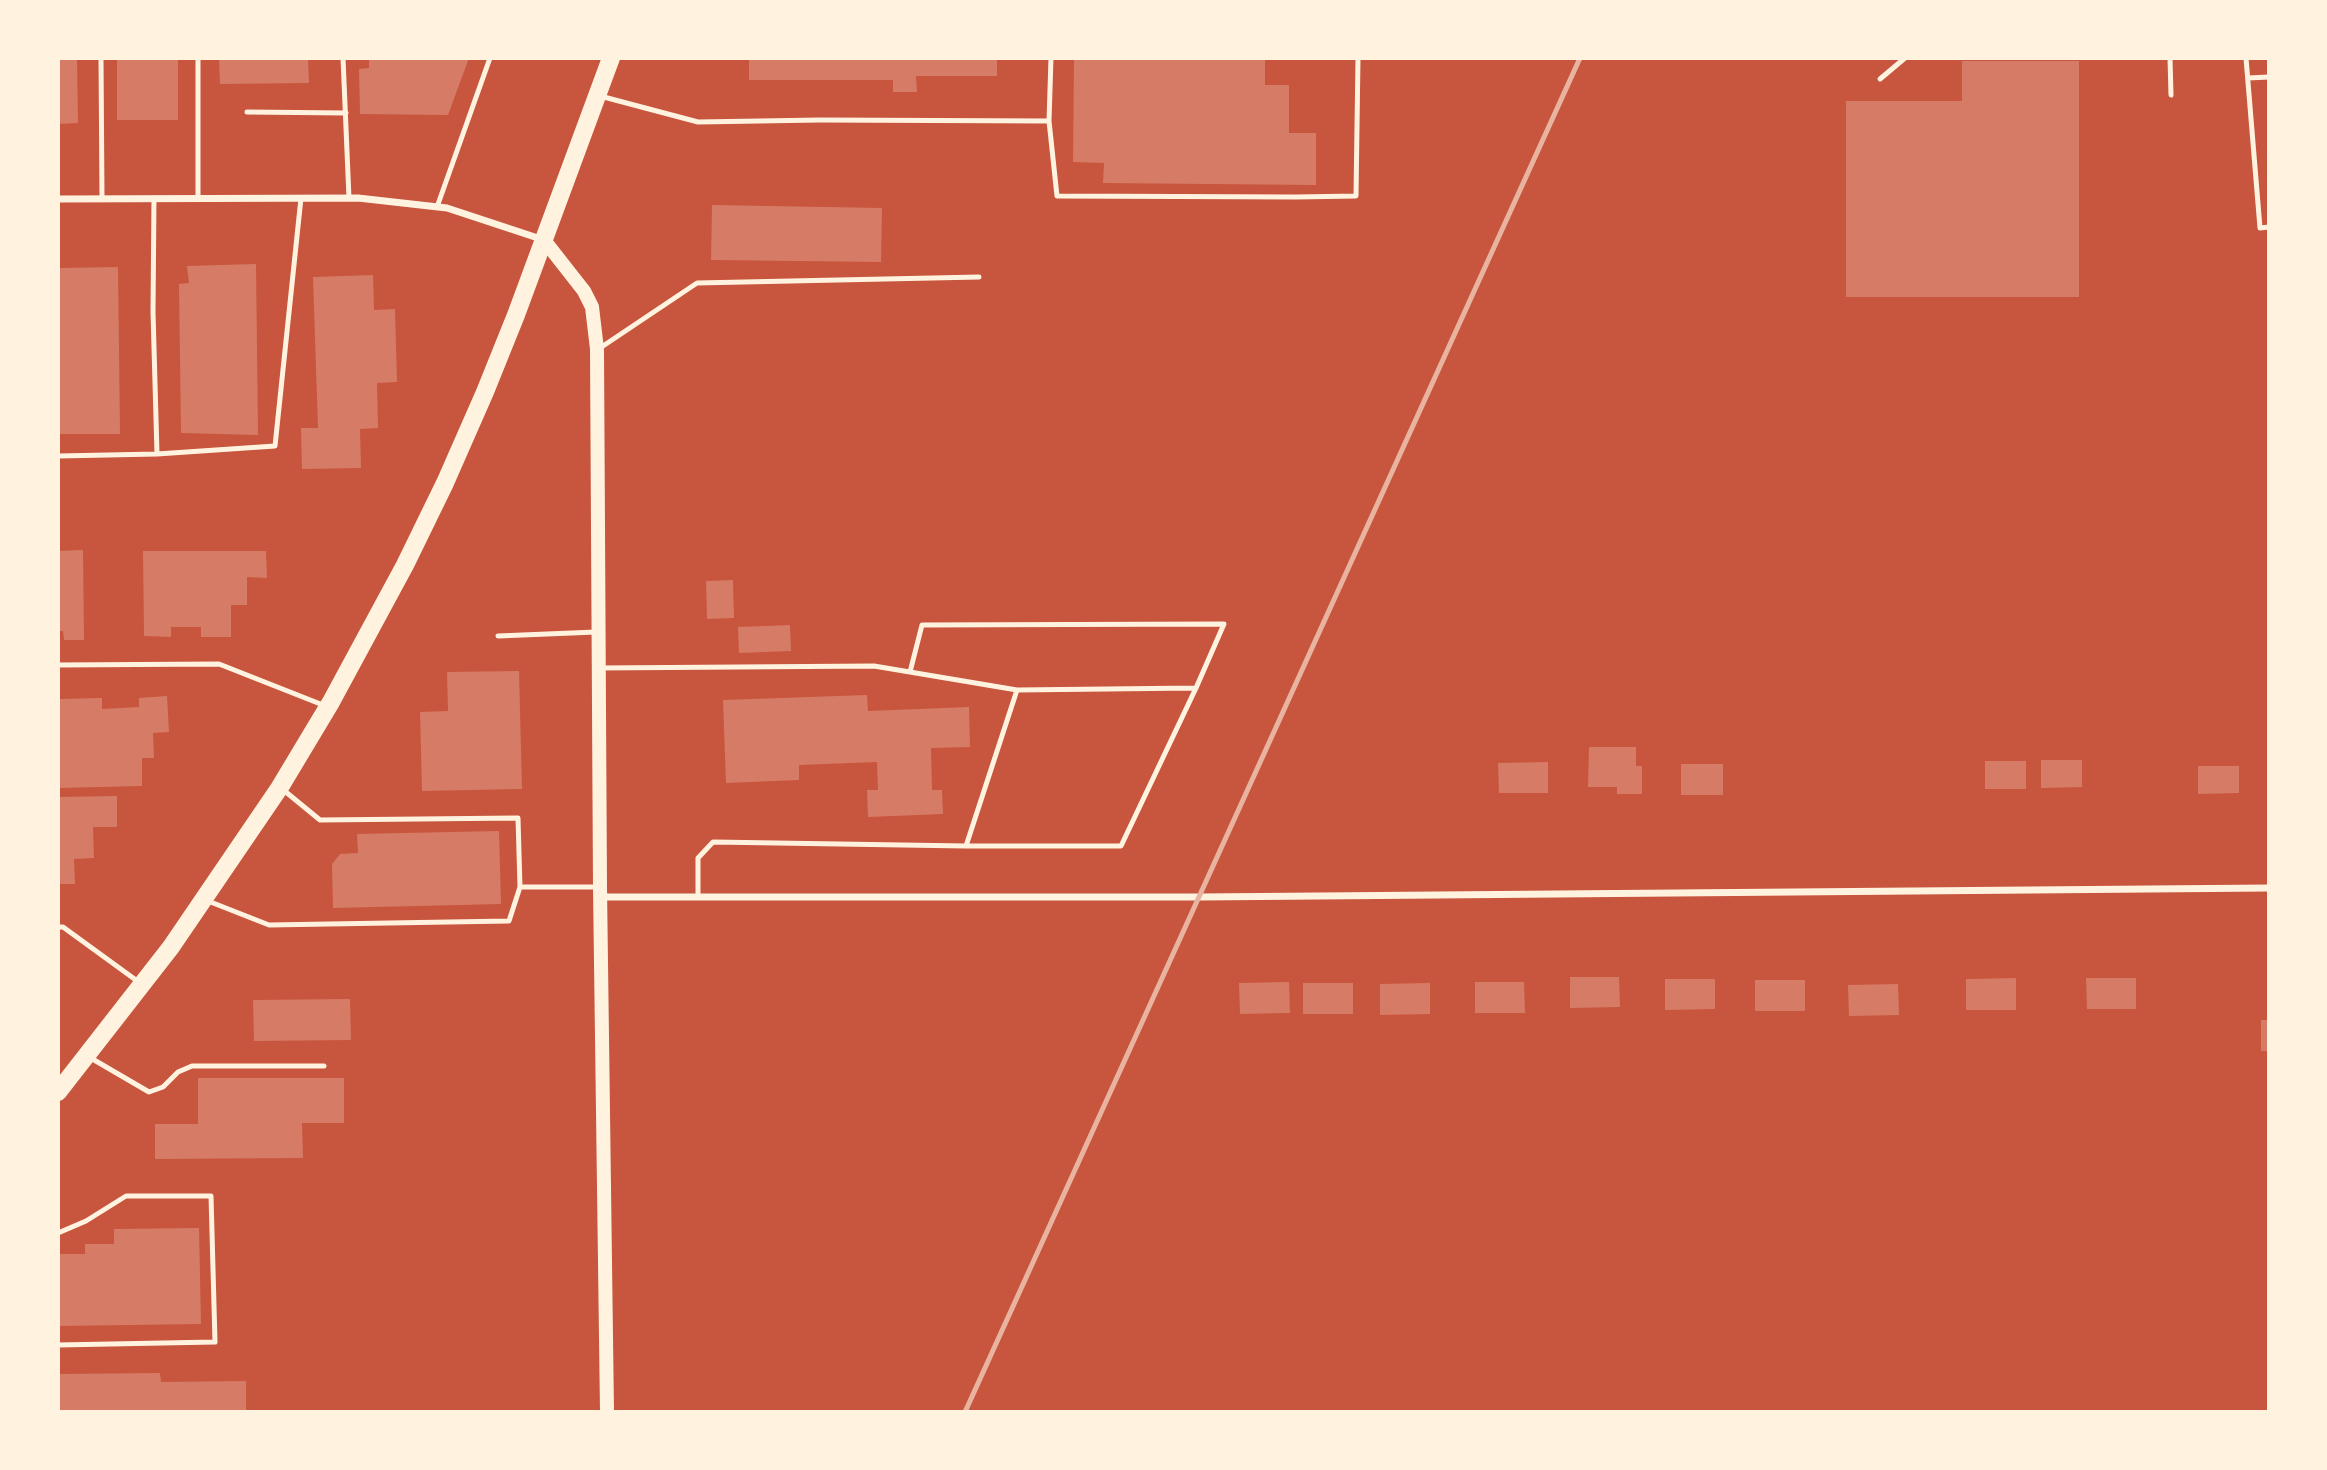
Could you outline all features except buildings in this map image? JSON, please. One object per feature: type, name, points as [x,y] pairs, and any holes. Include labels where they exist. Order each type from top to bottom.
[{"type":"main road","points":[[58,1092],[205,900],[280,787],[328,707],[405,565],[485,392],[611,58]]},
{"type":"main road","points":[[544,240],[584,291],[592,307],[597,349],[600,892],[607,1412]]},
{"type":"street","points":[[58,199],[349,198],[437,207],[480,218],[544,240]]},
{"type":"street","points":[[600,892],[698,897],[1214,897],[2269,888]]},
{"type":"lane","points":[[101,58],[102,198]]},
{"type":"lane","points":[[198,58],[198,198]]},
{"type":"lane","points":[[344,58],[349,198]]},
{"type":"lane","points":[[437,207],[490,58]]},
{"type":"lane","points":[[1051,58],[1049,121],[1057,196],[1356,196],[1358,58]]},
{"type":"lane","points":[[1880,79],[1905,58]]},
{"type":"lane","points":[[2170,58],[2171,94]]},
{"type":"lane","points":[[2246,58],[2260,228],[2269,227]]},
{"type":"lane","points":[[2248,78],[2269,77]]},
{"type":"lane","points":[[597,95],[698,122],[1049,121]]},
{"type":"lane","points":[[247,112],[346,113]]},
{"type":"lane","points":[[154,198],[153,312],[157,454]]},
{"type":"lane","points":[[58,456],[157,454],[275,446],[301,198]]},
{"type":"lane","points":[[597,349],[697,283],[979,277]]},
{"type":"lane","points":[[698,897],[698,858],[713,842],[1121,846],[1224,624],[922,625],[910,672]]},
{"type":"lane","points":[[498,636],[599,632]]},
{"type":"lane","points":[[58,665],[219,664],[328,707]]},
{"type":"lane","points":[[599,668],[874,666],[1017,690],[1196,688]]},
{"type":"lane","points":[[966,846],[1017,690]]},
{"type":"lane","points":[[205,900],[269,925],[509,922],[520,887],[517,818],[320,820],[280,787]]},
{"type":"lane","points":[[520,887],[600,892]]},
{"type":"lane","points":[[58,927],[63,927],[143,984]]},
{"type":"lane","points":[[87,1056],[149,1092],[163,1087],[178,1072],[192,1066],[324,1066]]},
{"type":"lane","points":[[58,1233],[86,1221],[126,1196],[211,1196],[215,1342],[58,1345]]},
{"type":"railway","points":[[965,1412],[1580,58]]}]
